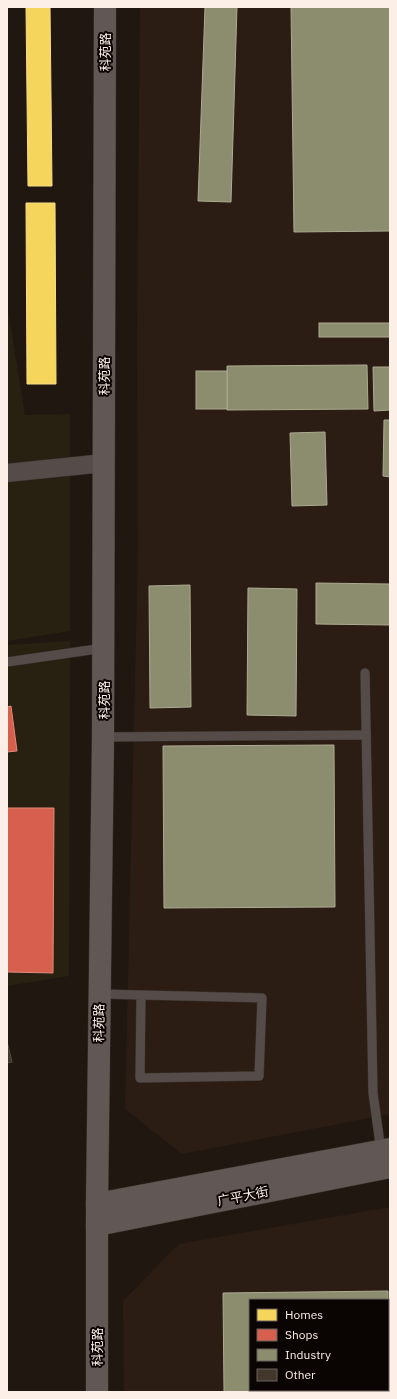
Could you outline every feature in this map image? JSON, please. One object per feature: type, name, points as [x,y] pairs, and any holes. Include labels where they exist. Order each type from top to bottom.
[{"type":"street","name":"科苑路","points":[[97,1392],[97,1214],[104,648],[105,7]]},
{"type":"street","points":[[7,473],[104,463]]},
{"type":"street","name":"广平大街","points":[[97,1214],[386,1159]]},
{"type":"lane","points":[[7,662],[104,648]]},
{"type":"lane","points":[[365,673],[374,1093],[386,1159]]},
{"type":"lane","points":[[103,736],[366,735]]},
{"type":"lane","points":[[100,994],[262,998],[259,1076],[140,1078],[141,996]]},
{"type":"shaded area","points":[[140,7],[390,7],[390,1114],[182,1154],[125,1109],[138,549],[137,340]]},
{"type":"shaded area","points":[[7,304],[25,415],[70,414],[70,631],[7,641]]},
{"type":"shaded area","points":[[70,641],[69,976],[7,986],[7,645]]},
{"type":"shaded area","points":[[390,1207],[390,1392],[124,1392],[123,1301],[179,1244]]},
{"type":"building: Homes","points":[[26,7],[50,7],[52,186],[28,186]]},
{"type":"building: Homes","points":[[26,203],[55,203],[56,384],[27,384]]},
{"type":"building: Shops","points":[[11,706],[17,751],[7,752],[7,707]]},
{"type":"building: Shops","points":[[7,808],[54,808],[53,973],[7,972]]},
{"type":"building: Industry","points":[[205,7],[237,7],[231,202],[198,201]]},
{"type":"building: Industry","points":[[291,7],[390,7],[390,231],[294,232]]},
{"type":"building: Industry","points":[[319,323],[390,323],[390,337],[319,337]]},
{"type":"building: Industry","points":[[367,365],[368,409],[227,410],[227,366]]},
{"type":"building: Industry","points":[[373,367],[390,367],[390,410],[374,411]]},
{"type":"building: Industry","points":[[196,371],[227,371],[227,409],[196,409]]},
{"type":"building: Industry","points":[[384,420],[390,420],[390,477],[383,476]]},
{"type":"building: Industry","points":[[325,432],[327,505],[292,506],[290,433]]},
{"type":"building: Industry","points":[[316,583],[390,584],[390,625],[316,624]]},
{"type":"building: Industry","points":[[190,585],[191,707],[150,708],[149,586]]},
{"type":"building: Industry","points":[[248,588],[297,589],[296,716],[247,715]]},
{"type":"building: Industry","points":[[334,745],[335,907],[164,908],[163,746]]},
{"type":"building: Industry","points":[[388,1291],[388,1299],[249,1299],[249,1391],[389,1392],[224,1392],[223,1293]]},
{"type":"building: Other","points":[[7,1041],[12,1062],[7,1063]]}]
